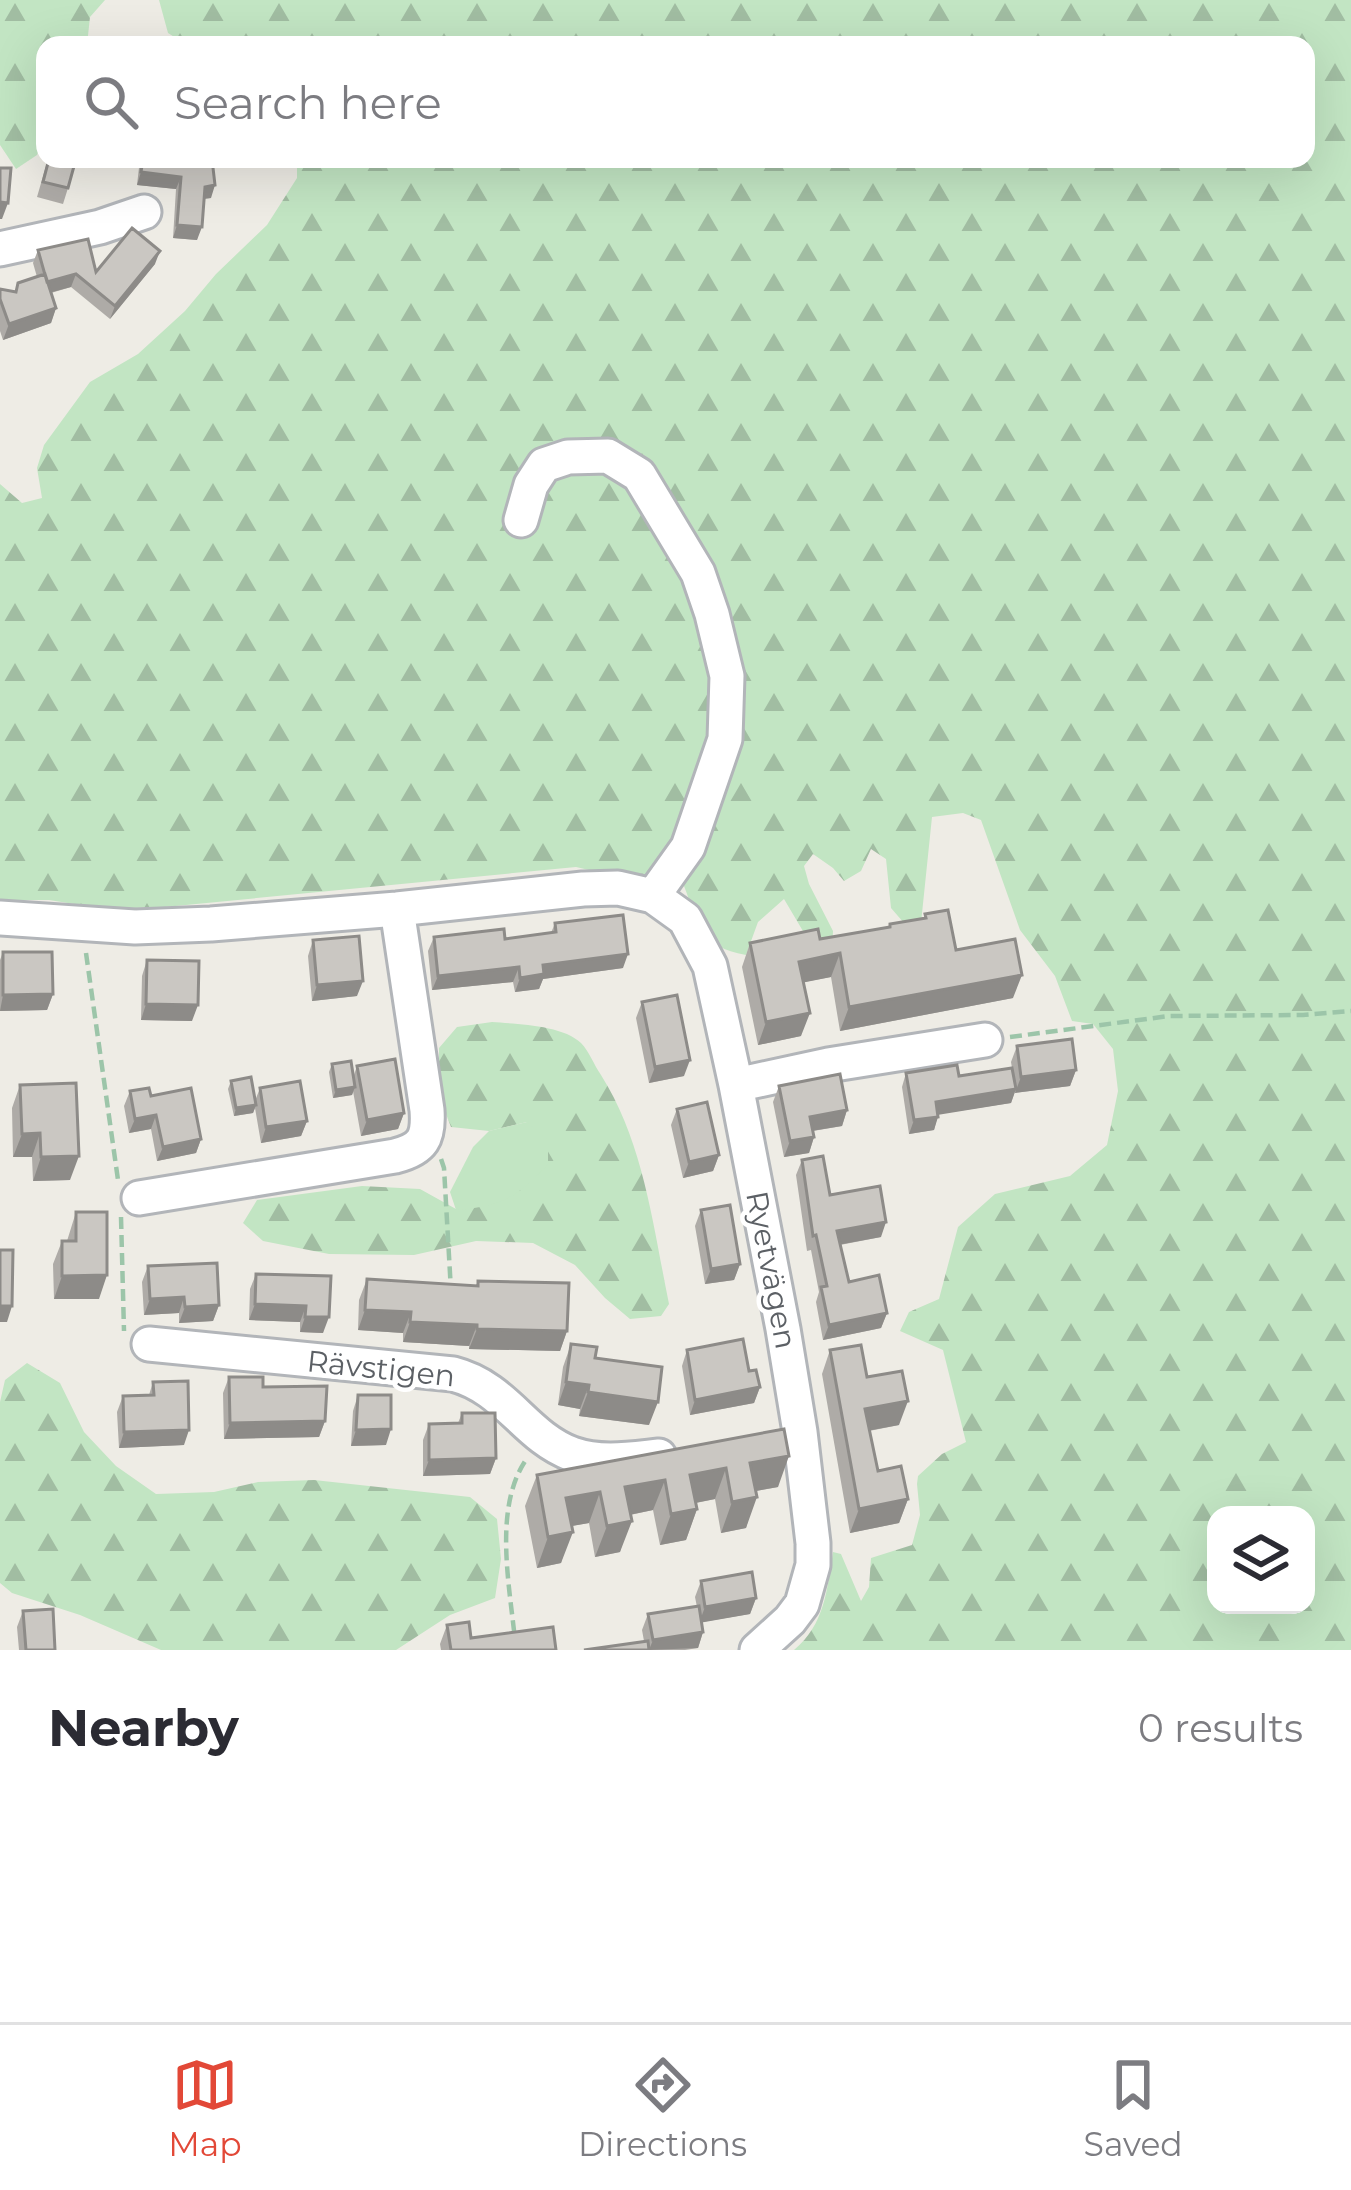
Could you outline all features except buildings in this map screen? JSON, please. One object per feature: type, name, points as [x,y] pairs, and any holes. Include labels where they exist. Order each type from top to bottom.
[{"type":"street","points":[[0,249],[144,212]]},
{"type":"street","points":[[0,918],[135,927],[397,909],[583,889],[618,888],[653,896],[688,847],[725,739],[728,676],[698,573],[639,475],[608,457],[568,457],[544,465],[531,485],[521,520]]},
{"type":"street","name":"Ryetvägen","points":[[653,896],[685,919],[710,967],[736,1085],[784,1435],[813,1543],[809,1587],[802,1604],[758,1650]]},
{"type":"street","points":[[130,1208],[395,1156],[422,1142],[428,1110],[397,909]]},
{"type":"street","points":[[736,1085],[985,1040]]},
{"type":"street","name":"Rävstigen","points":[[149,1345],[473,1379],[542,1437],[575,1455],[610,1461],[700,1449]]},
{"type":"path","points":[[82,924],[120,1200],[130,1208],[123,1330],[128,1338],[149,1345]]},
{"type":"path","points":[[985,1040],[1169,1016],[1351,1011]]},
{"type":"path","points":[[422,1142],[440,1156],[444,1168],[451,1291]]},
{"type":"path","points":[[516,1650],[507,1504],[519,1469],[542,1437]]},
{"type":"green space","points":[[0,0],[105,0],[90,17],[88,36],[36,36],[36,156],[16,169],[0,145]]},
{"type":"green space","points":[[159,0],[1351,0],[1351,1650],[794,1650],[818,1618],[833,1552],[841,1554],[861,1601],[869,1587],[871,1558],[912,1545],[920,1515],[918,1476],[942,1454],[966,1442],[943,1350],[900,1331],[909,1312],[939,1299],[958,1227],[995,1194],[1070,1176],[1107,1145],[1118,1091],[1113,1049],[1093,1024],[1072,1021],[1055,976],[1020,930],[981,820],[963,813],[932,817],[921,923],[904,923],[891,908],[886,859],[871,849],[861,871],[844,881],[813,854],[804,866],[833,931],[832,951],[810,943],[784,899],[758,922],[746,955],[710,940],[684,886],[650,884],[576,867],[165,907],[106,909],[49,900],[0,900],[0,484],[22,503],[42,498],[37,468],[44,445],[90,382],[138,354],[185,311],[267,225],[297,178],[297,168],[1315,168],[1315,36],[173,36]]},
{"type":"green space","points":[[492,1022],[563,1032],[589,1054],[616,1101],[637,1157],[669,1304],[661,1316],[630,1319],[575,1265],[533,1243],[476,1241],[414,1255],[329,1254],[263,1241],[243,1223],[257,1200],[362,1186],[420,1189],[456,1209],[527,1122],[489,1131],[451,1127],[439,1096],[439,1048],[457,1027]]},
{"type":"green space","points":[[527,1122],[548,1140],[548,1164],[508,1198],[456,1210],[450,1192],[473,1147],[489,1131]]},
{"type":"green space","points":[[27,1363],[60,1383],[84,1432],[116,1466],[156,1494],[314,1480],[470,1497],[497,1519],[501,1559],[495,1598],[450,1615],[396,1650],[161,1650],[80,1615],[12,1593],[0,1583],[0,1402],[5,1380]]}]
